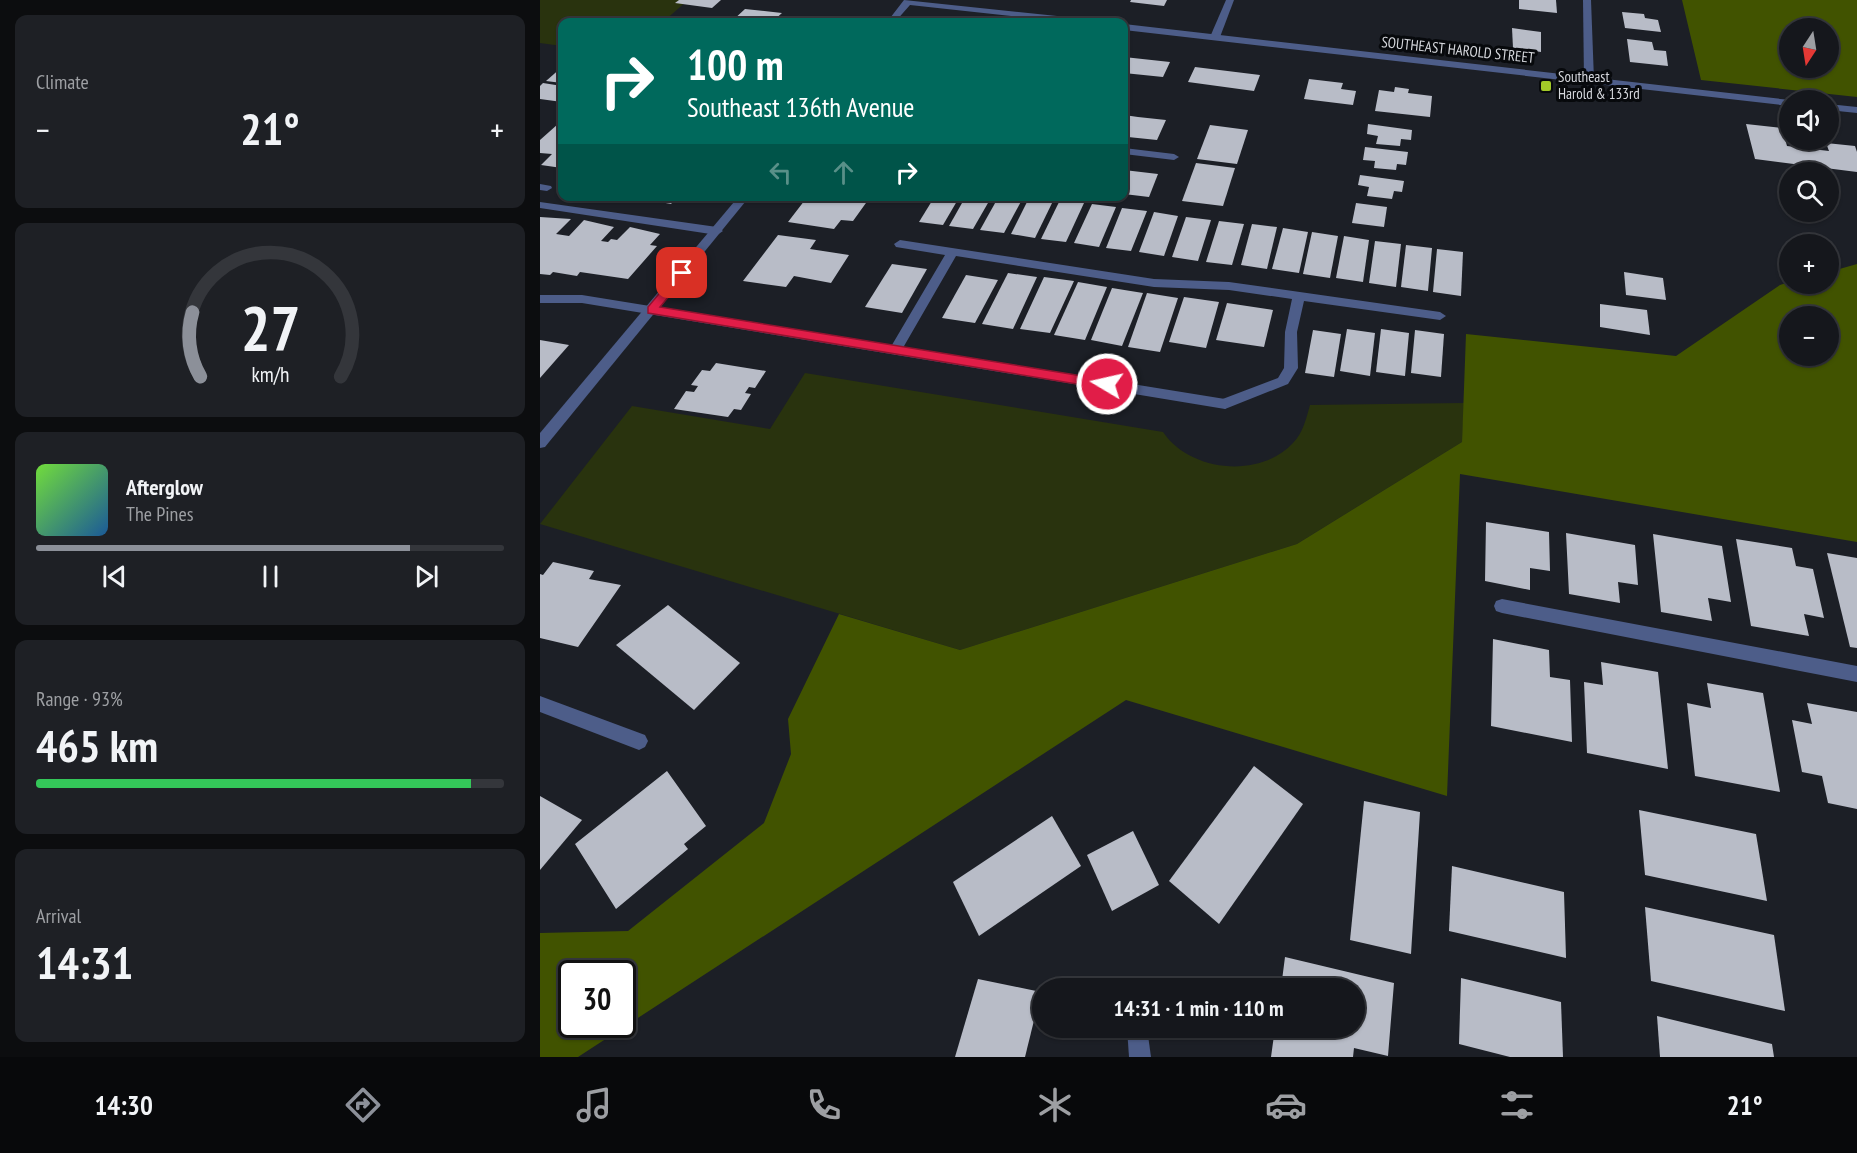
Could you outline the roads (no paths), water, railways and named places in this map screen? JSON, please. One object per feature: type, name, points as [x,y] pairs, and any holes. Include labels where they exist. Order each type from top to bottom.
[{"type":"street","points":[[1215,37],[1230,0]]},
{"type":"street","points":[[1587,0],[1589,80]]},
{"type":"street","points":[[894,18],[908,1],[1052,18]]},
{"type":"street","name":"SOUTHEAST HAROLD STREET","points":[[1128,27],[1779,102]]},
{"type":"street","points":[[1839,108],[1857,110]]},
{"type":"street","points":[[1128,151],[1174,157]]},
{"type":"street","points":[[540,443],[545,429],[652,310],[741,201]]},
{"type":"street","points":[[540,205],[717,231]]},
{"type":"street","points":[[900,244],[1154,283],[1229,286],[1440,316]]},
{"type":"street","points":[[895,350],[953,252]]},
{"type":"street","points":[[540,299],[582,299],[1225,404],[1283,381],[1292,368],[1291,332],[1299,296]]},
{"type":"street","points":[[1502,606],[1857,674]]},
{"type":"street","points":[[540,704],[639,741]]},
{"type":"street","points":[[1138,1038],[1140,1057]]},
{"type":"place","name":"Southeast Harold & 133rd","points":[[1546,86]]}]
